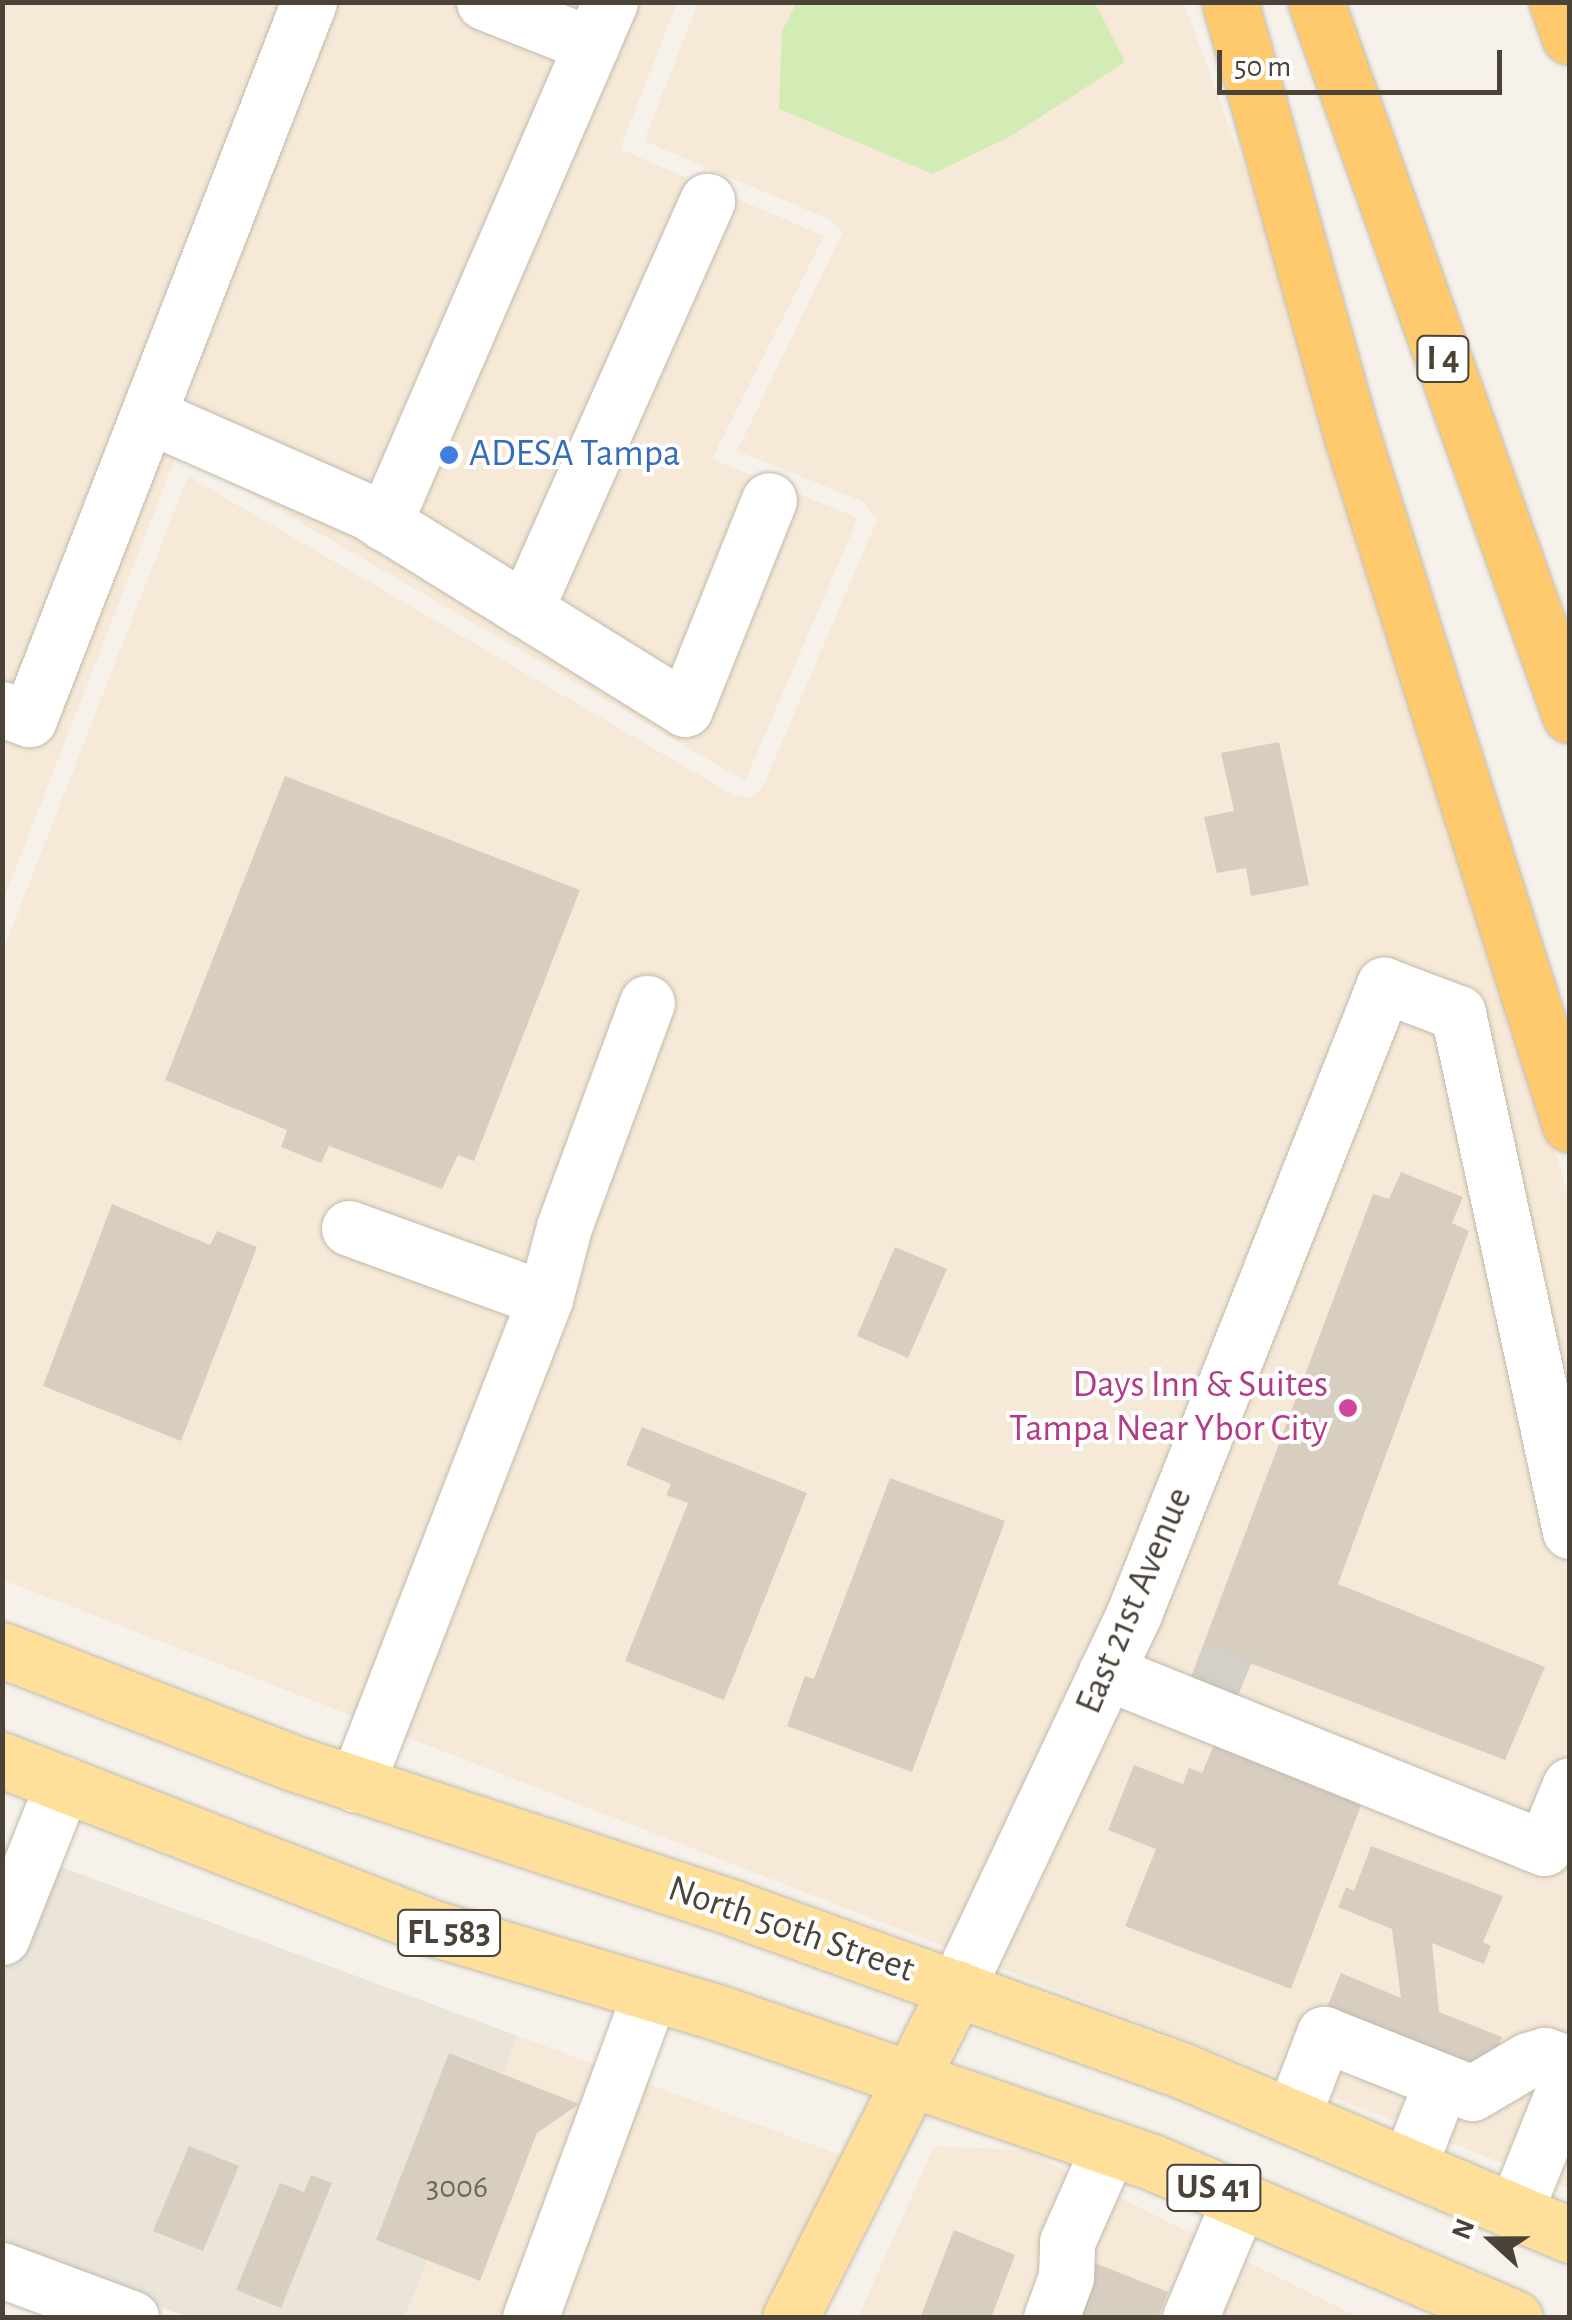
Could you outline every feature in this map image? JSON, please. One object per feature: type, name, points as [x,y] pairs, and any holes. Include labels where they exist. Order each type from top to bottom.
[{"type":"highway","points":[[1230,2],[1352,436],[1570,1124]]},
{"type":"highway","name":"I 4","points":[[1316,2],[1570,716]]},
{"type":"highway","points":[[1556,2],[1570,37]]},
{"type":"main road","name":"North 50th Street","points":[[2,1650],[356,1785],[957,1988],[1293,2115],[1570,2236]]},
{"type":"main road","name":"FL 583","points":[[2,1760],[436,1929],[650,1992],[907,2077]]},
{"type":"main road","points":[[790,2318],[907,2077],[957,1988]]},
{"type":"main road","name":"US 41","points":[[907,2077],[1109,2147],[1240,2199],[1514,2318]]},
{"type":"street","points":[[2,709],[29,720],[309,2]]},
{"type":"street","points":[[384,523],[601,24],[484,2]]},
{"type":"street","points":[[525,610],[707,202]]},
{"type":"street","points":[[148,415],[384,523],[685,709],[770,500]]},
{"type":"street","name":"East 21st Avenue","points":[[957,1988],[1123,1678],[1384,985],[1458,1013],[1570,1532]]},
{"type":"street","points":[[356,1785],[545,1299],[564,1227],[648,1003]]},
{"type":"street","points":[[350,1228],[545,1299]]},
{"type":"street","points":[[1123,1678],[1218,1677],[1279,1742]]},
{"type":"street","points":[[1123,1678],[1544,1848],[1570,1785]]},
{"type":"street","points":[[2,1937],[63,1784]]},
{"type":"street","points":[[530,2318],[650,1992]]},
{"type":"street","points":[[1293,2115],[1324,2034],[1472,2093],[1528,2060],[1545,2055],[1570,2064]]},
{"type":"street","points":[[1515,2211],[1570,2074]]},
{"type":"street","points":[[1409,2164],[1442,2081]]},
{"type":"street","points":[[1051,2318],[1066,2276],[1067,2242],[1109,2147]]},
{"type":"street","points":[[1190,2318],[1240,2199]]},
{"type":"street","points":[[2,2270],[131,2318]]},
{"type":"shaded area","name":"ADESA Tampa","points":[[3,3],[677,3],[620,149],[824,236],[712,459],[858,518],[745,781],[178,451],[3,901]]},
{"type":"shaded area","points":[[698,3],[797,3],[782,31],[933,174],[1011,136],[1124,62],[1095,3],[1184,3],[1289,290],[1569,1196],[1569,2189],[992,1965],[1412,975],[1372,959],[1115,1602],[951,1949],[3,1580],[2,953],[188,476],[735,796],[751,798],[762,789],[877,520],[864,502],[737,451],[842,233],[831,220],[644,141]]},
{"type":"shaded area","points":[[2,1845],[518,2036],[405,2317],[187,2317],[3,2249]]},
{"type":"shaded area","points":[[518,2036],[843,2156],[764,2317],[405,2318]]},
{"type":"shaded area","points":[[934,2146],[1025,2150],[1358,2317],[858,2318]]},
{"type":"green space","points":[[797,2],[1095,3],[1125,62],[1011,136],[933,174],[779,109],[782,31]]},
{"type":"building","points":[[1279,742],[1309,885],[1251,896],[1246,868],[1217,873],[1204,817],[1234,811],[1221,753]]},
{"type":"building","points":[[285,776],[580,890],[474,1161],[458,1155],[442,1189],[329,1146],[321,1163],[281,1147],[287,1130],[165,1080]]},
{"type":"building","name":"Days Inn & Suites Tampa Near Ybor City","points":[[1401,1172],[1463,1197],[1452,1223],[1469,1231],[1338,1584],[1545,1667],[1505,1760],[1250,1663],[1230,1711],[1185,1693],[1373,1194],[1389,1199]]},
{"type":"building","points":[[112,1204],[210,1245],[217,1231],[257,1247],[181,1441],[43,1386]]},
{"type":"building","points":[[895,1247],[947,1269],[908,1358],[857,1336]]},
{"type":"building","points":[[642,1427],[807,1493],[724,1700],[625,1661],[688,1503],[666,1495],[671,1484],[626,1465]]},
{"type":"building","points":[[890,1478],[1005,1521],[912,1772],[787,1726],[805,1676],[814,1679]]},
{"type":"building","points":[[1215,1742],[1363,1800],[1291,1989],[1125,1926],[1156,1849],[1108,1830],[1134,1765],[1183,1784],[1189,1768],[1202,1773]]},
{"type":"building","points":[[1371,1846],[1503,1896],[1483,1942],[1491,1946],[1484,1964],[1432,1943],[1439,2012],[1502,2037],[1485,2076],[1325,2012],[1341,1973],[1401,1998],[1392,1929],[1338,1907],[1346,1887],[1354,1891]]},
{"type":"building","points":[[449,2053],[579,2104],[537,2133],[480,2281],[376,2240]]},
{"type":"building","points":[[189,2146],[239,2166],[203,2251],[153,2231]]},
{"type":"building","points":[[311,2175],[332,2183],[281,2308],[236,2290],[280,2183],[304,2192]]},
{"type":"building","points":[[954,2230],[1015,2255],[991,2318],[920,2318]]},
{"type":"building","points":[[1090,2261],[1168,2292],[1158,2318],[1068,2318]]},
{"type":"tunnel","points":[[1195,1668],[1241,1687]]},
{"type":"place","name":"ADESA Tampa","points":[[449,455]]},
{"type":"place","name":"Days Inn & Suites Tampa Near Ybor City","points":[[1348,1408]]}]
